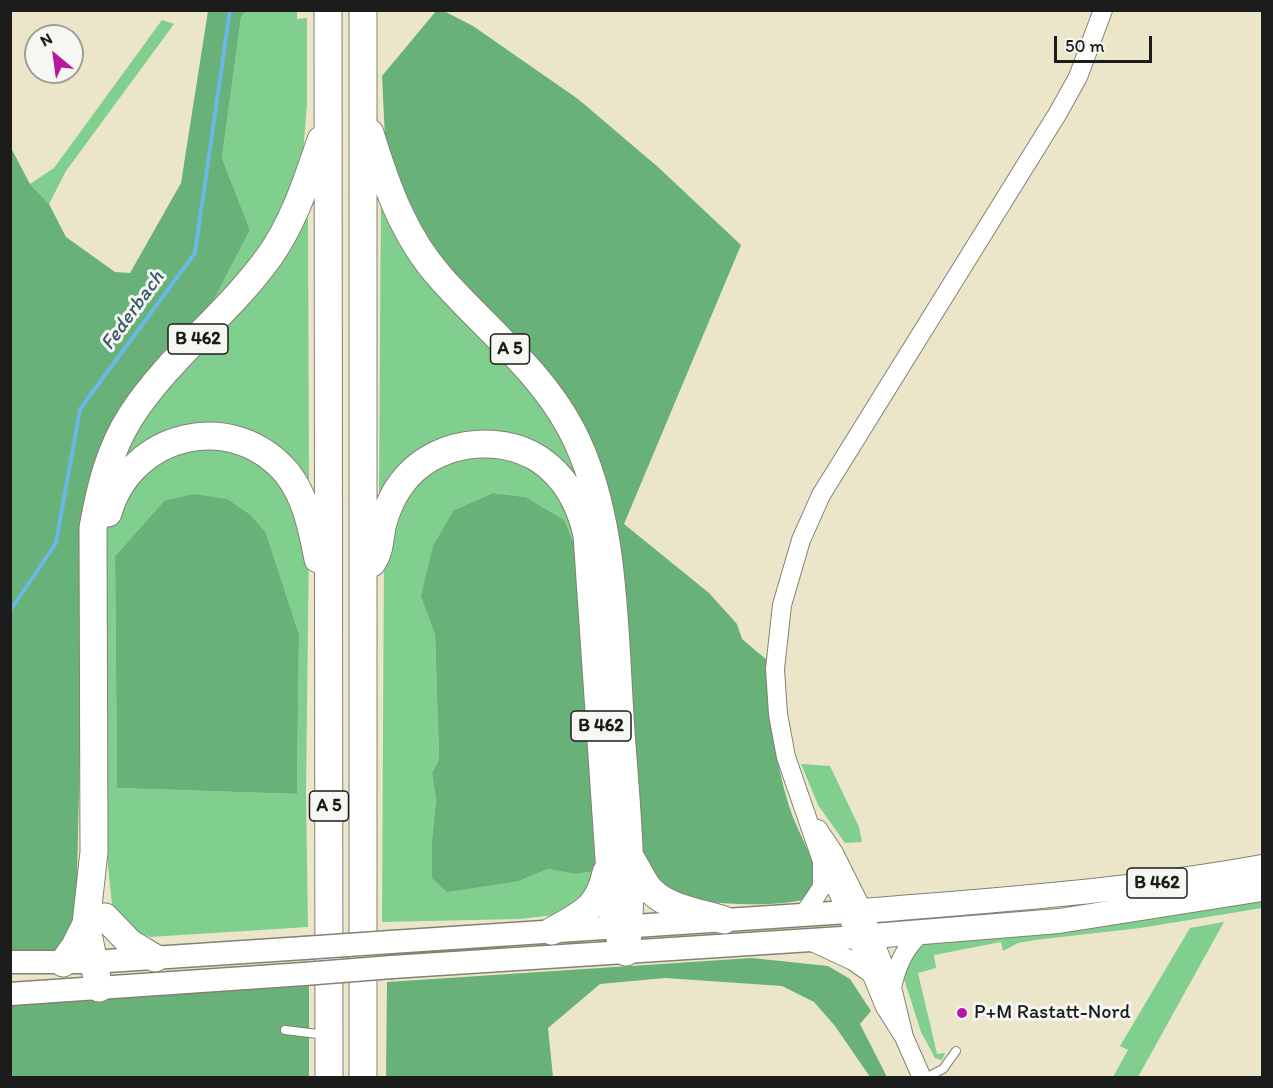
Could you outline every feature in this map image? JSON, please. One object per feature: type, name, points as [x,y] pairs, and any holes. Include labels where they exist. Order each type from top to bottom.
[{"type":"highway","name":"A 5","points":[[328,10],[329,1077]]},
{"type":"highway","name":"A 5","points":[[363,10],[363,1077]]},
{"type":"highway","name":"A 5","points":[[363,109],[398,213],[418,248],[440,278],[520,358],[544,387],[571,429],[590,476],[604,532],[613,610],[619,856],[624,936]]},
{"type":"highway","name":"B 462","points":[[94,584],[93,528],[100,490],[114,449],[131,416],[152,389],[270,256],[291,220],[328,122]]},
{"type":"highway","name":"A 5","points":[[94,584],[102,534],[110,505],[120,484],[139,461],[163,446],[187,437],[225,437],[255,445],[288,474],[303,499],[329,610]]},
{"type":"highway","name":"B 462","points":[[362,576],[379,552],[381,532],[387,512],[402,483],[420,465],[439,453],[460,446],[489,445],[515,449],[539,459],[562,480],[576,499],[587,535],[619,856],[599,898],[589,909],[552,932]]},
{"type":"highway","points":[[94,584],[94,852],[99,988]]},
{"type":"highway","name":"A 5","points":[[619,856],[658,897],[668,903],[724,920]]},
{"type":"highway","name":"B 462","points":[[854,911],[1052,896],[1208,877],[1263,867]]},
{"type":"highway","name":"B 462","points":[[864,937],[1059,921],[1263,889]]},
{"type":"highway","points":[[95,920],[155,958]]},
{"type":"highway","points":[[63,963],[95,920]]},
{"type":"main road","name":"B 462","points":[[10,994],[392,967],[624,936],[724,920],[854,911]]},
{"type":"main road","name":"B 462","points":[[10,962],[63,963],[155,958],[552,932],[808,940],[864,937]]},
{"type":"street","points":[[854,911],[822,861],[786,758],[778,714],[775,669],[782,605],[801,540],[821,495],[1058,112],[1078,77],[1103,10]]},
{"type":"street","points":[[807,813],[834,853],[864,937],[892,987],[904,1037]]},
{"type":"street","points":[[804,914],[822,887],[822,861]]},
{"type":"street","points":[[892,987],[900,957],[907,946],[922,932]]},
{"type":"street","points":[[864,937],[870,973],[883,1010],[904,1037],[924,1077]]},
{"type":"street","points":[[808,940],[853,960],[870,973]]},
{"type":"lane","points":[[285,1030],[329,1036]]},
{"type":"lane","points":[[924,1077],[943,1069],[956,1051]]},
{"type":"green space","points":[[208,11],[246,11],[241,18],[222,158],[250,230],[203,321],[146,385],[85,526],[76,923],[63,951],[10,957],[10,146],[30,184],[49,204],[66,237],[115,272],[130,273],[181,183]]},
{"type":"green space","points":[[246,11],[297,11],[297,19],[307,18],[307,104],[303,154],[272,237],[203,321],[250,230],[222,158],[241,18]]},
{"type":"green space","points":[[436,11],[444,11],[473,26],[578,99],[658,167],[741,245],[624,524],[709,593],[737,624],[742,639],[768,661],[772,716],[780,770],[789,806],[818,879],[805,899],[776,904],[735,904],[678,895],[661,884],[644,861],[597,474],[412,225],[385,137],[382,76]]},
{"type":"green space","points":[[162,20],[174,24],[66,171],[49,204],[30,184],[54,168]]},
{"type":"green space","points":[[381,191],[562,428],[583,489],[474,432],[379,501]]},
{"type":"green space","points":[[300,217],[308,218],[309,479],[302,483],[229,430],[127,463],[117,462],[131,430]]},
{"type":"green space","points":[[222,444],[283,479],[309,541],[306,793],[308,927],[150,937],[132,929],[116,917],[112,905],[106,846],[106,531],[120,493],[180,445]],"holes":[[[164,501],[252,516],[266,533],[299,634],[297,794],[117,788],[115,556]]]},
{"type":"green space","points":[[455,453],[526,460],[575,514],[600,836],[587,901],[555,915],[520,919],[382,922],[384,546],[409,484]],"holes":[[[493,493],[525,497],[575,874],[548,869],[519,881],[432,878],[432,840],[436,798],[432,773],[439,759],[435,634],[454,510]]]},
{"type":"green space","points":[[493,493],[525,497],[564,520],[582,565],[598,870],[575,874],[548,869],[519,881],[447,892],[432,878],[432,840],[436,799],[432,773],[439,759],[435,634],[421,596],[433,546],[454,510]]},
{"type":"green space","points":[[194,494],[227,499],[252,516],[266,533],[299,634],[297,794],[117,788],[115,556],[164,501]]},
{"type":"green space","points":[[801,764],[830,766],[859,827],[862,842],[845,843],[818,805]]},
{"type":"green space","points":[[1262,897],[1262,908],[1140,928],[1035,940],[1018,943],[1003,951],[1001,942],[934,955],[936,968],[918,973],[937,1054],[945,1053],[942,1060],[935,1058],[921,1032],[903,976],[909,952],[921,944]]},
{"type":"green space","points":[[1224,922],[1138,1077],[1113,1077],[1128,1050],[1120,1046],[1190,928]]},
{"type":"green space","points":[[752,958],[828,966],[850,979],[871,1011],[860,1024],[887,1077],[870,1077],[835,1026],[814,1002],[782,986],[665,978],[600,984],[548,1028],[553,1077],[386,1077],[387,982]]},
{"type":"green space","points":[[309,986],[309,1077],[11,1078],[11,1004]]},
{"type":"waterway","name":"Federbach","points":[[10,611],[56,543],[80,409],[195,253],[230,10]]},
{"type":"place","name":"P+M Rastatt-Nord","points":[[962,1013]]}]
